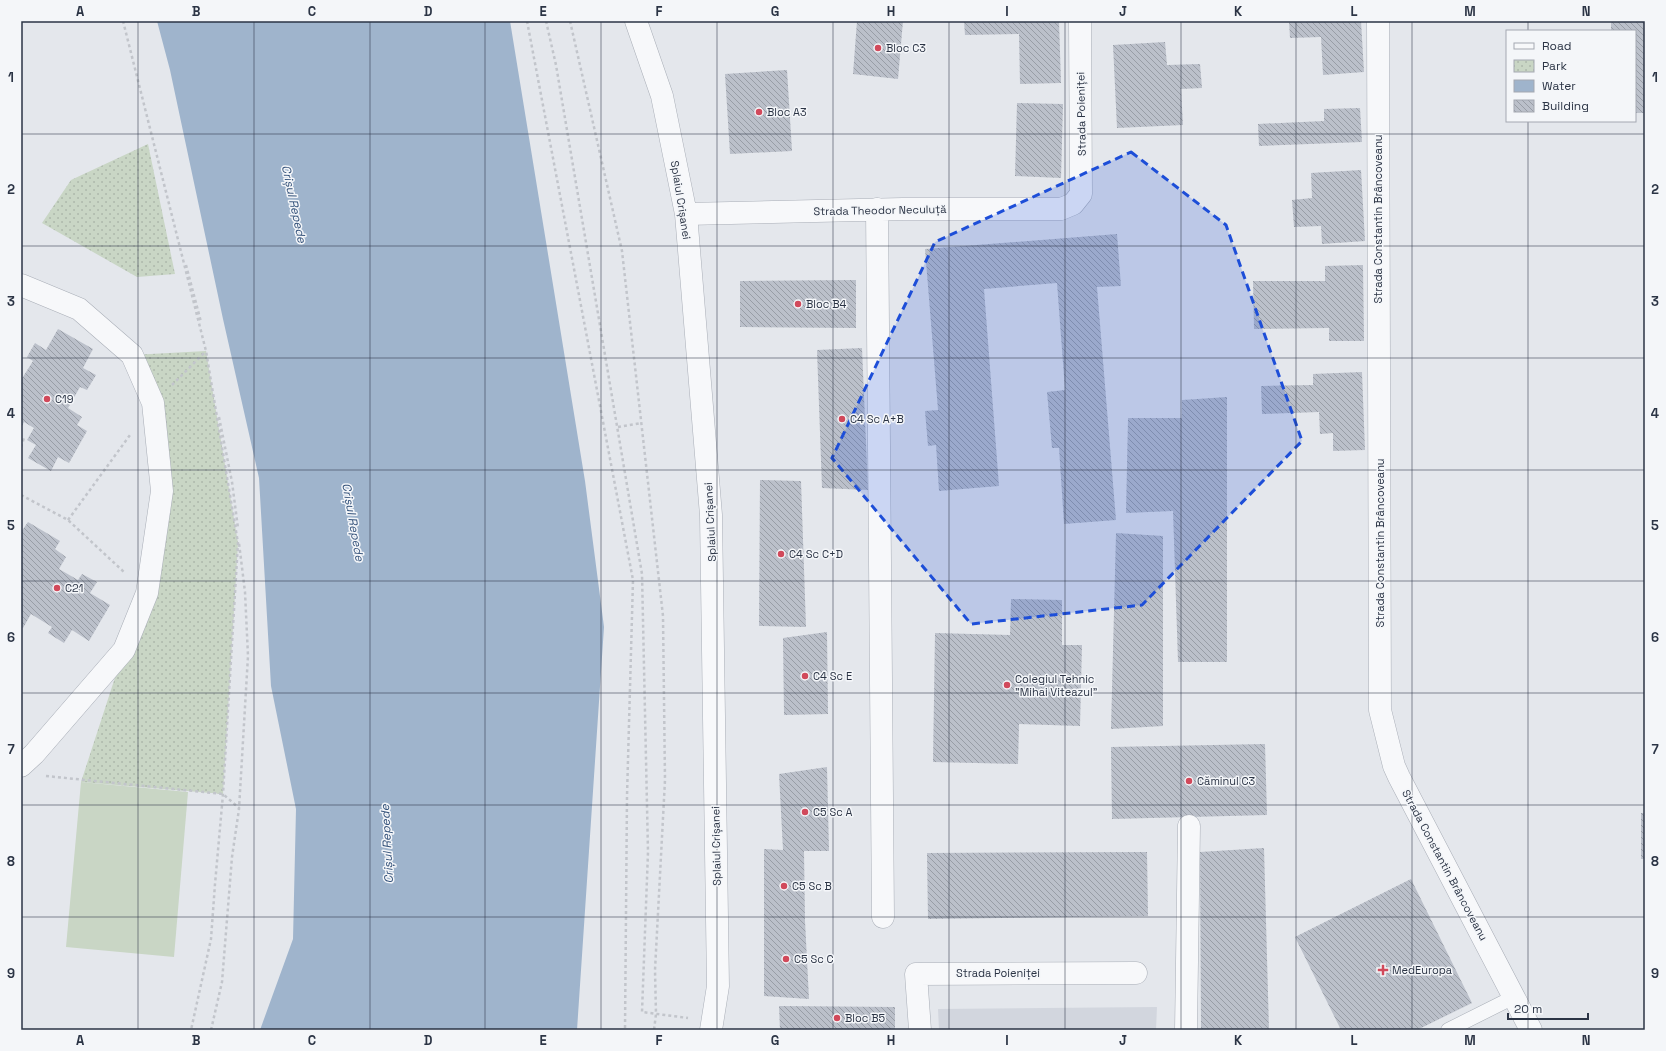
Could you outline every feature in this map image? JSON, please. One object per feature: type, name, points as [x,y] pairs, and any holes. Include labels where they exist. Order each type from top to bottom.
[{"type":"street","name":"Splaiul Crișanei","points":[[636,21],[662,96],[686,214],[712,515],[718,986],[712,1025]]},
{"type":"street","name":"Strada Poieniței","points":[[1073,204],[1081,194],[1080,21]]},
{"type":"street","name":"Strada Constantin Brâncoveanu","points":[[1378,21],[1380,710],[1394,766],[1399,777],[1531,1030]]},
{"type":"street","name":"Strada Theodor Neculuță","points":[[686,214],[878,209],[1061,209],[1073,204]]},
{"type":"street","points":[[878,209],[883,917]]},
{"type":"street","points":[[21,285],[80,309],[132,355],[153,403],[162,491],[147,593],[124,650],[34,754],[21,766]]},
{"type":"street","points":[[1186,1030],[1189,826]]},
{"type":"street","name":"Strada Poieniței","points":[[920,1030],[916,974],[1136,973]]},
{"type":"lane","points":[[1448,1030],[1514,997]]},
{"type":"path","points":[[124,21],[206,351],[237,529],[238,543],[223,794],[214,884],[211,939],[191,1030]]},
{"type":"path","points":[[124,21],[199,314],[232,482],[245,592],[248,656],[239,809],[232,856],[222,982],[211,1030]]},
{"type":"path","points":[[527,21],[633,580],[627,796],[625,1030]]},
{"type":"path","points":[[546,21],[556,66],[642,574],[648,852],[642,1012],[712,1025]]},
{"type":"path","points":[[570,21],[622,251],[663,624],[665,780],[655,970],[656,1014],[654,1030]]},
{"type":"path","points":[[618,427],[641,423]]},
{"type":"path","points":[[21,447],[24,438]]},
{"type":"path","points":[[21,495],[68,520],[147,593]]},
{"type":"path","points":[[44,776],[223,794],[239,809]]},
{"type":"highlighted area","points":[[1131,152],[1226,225],[1302,441],[1142,605],[971,624],[832,458],[935,242]]},
{"type":"shaded area","points":[[1157,1007],[1156,1030],[939,1030],[938,1009]]},
{"type":"green space","points":[[148,144],[175,274],[137,277],[42,223],[71,180]]},
{"type":"green space","points":[[206,351],[238,543],[223,794],[81,782],[124,650],[162,491],[132,355]]},
{"type":"green space","points":[[81,782],[188,792],[174,957],[66,947]]},
{"type":"water","name":"Crișul Repede","points":[[157,21],[510,21],[585,481],[604,627],[577,1030],[260,1030],[293,939],[296,809],[271,686],[259,478],[223,319],[170,70]]},
{"type":"building","name":"Bloc C3","points":[[857,21],[903,21],[898,79],[853,74]]},
{"type":"building","points":[[964,21],[1059,21],[1061,83],[1020,84],[1019,34],[965,35]]},
{"type":"building","points":[[1289,21],[1361,21],[1364,72],[1323,75],[1321,37],[1290,38]]},
{"type":"building","points":[[1645,21],[1645,113],[1636,113],[1636,30],[1611,30],[1611,22]]},
{"type":"building","points":[[1165,42],[1167,65],[1200,64],[1202,88],[1181,89],[1183,125],[1117,128],[1113,45]]},
{"type":"building","name":"Bloc A3","points":[[787,70],[792,151],[730,154],[725,74]]},
{"type":"building","points":[[1017,103],[1063,104],[1061,178],[1015,176]]},
{"type":"building","points":[[1360,108],[1362,142],[1259,146],[1258,124],[1324,121],[1324,109]]},
{"type":"building","points":[[1361,170],[1365,241],[1322,244],[1321,226],[1294,227],[1292,200],[1312,198],[1311,173]]},
{"type":"building","points":[[1117,234],[1121,286],[1097,287],[1116,520],[1064,524],[1059,448],[1052,448],[1047,392],[1065,390],[1057,283],[984,289],[999,486],[939,491],[936,445],[928,446],[925,411],[938,410],[925,249]]},
{"type":"building","points":[[1363,265],[1364,341],[1329,341],[1329,328],[1254,329],[1253,281],[1325,281],[1325,266]]},
{"type":"building","name":"Bloc B4","points":[[856,280],[856,328],[740,327],[740,281]]},
{"type":"building","name":"C19","points":[[58,329],[93,349],[83,368],[96,375],[87,390],[80,387],[68,408],[82,417],[77,425],[87,431],[69,463],[58,457],[51,471],[28,458],[36,445],[27,440],[34,428],[24,422],[21,428],[21,380],[33,361],[27,357],[35,343],[46,350]]},
{"type":"building","name":"C4 Sc A+B","points":[[862,348],[868,490],[822,488],[817,350]]},
{"type":"building","points":[[1362,372],[1365,450],[1333,451],[1333,433],[1320,434],[1319,412],[1262,414],[1261,386],[1313,385],[1313,374]]},
{"type":"building","points":[[1227,397],[1227,662],[1178,662],[1173,511],[1126,513],[1128,418],[1182,418],[1182,400]]},
{"type":"building","name":"C4 Sc C+D","points":[[760,480],[801,481],[806,627],[759,626]]},
{"type":"building","name":"C21","points":[[28,522],[60,541],[55,549],[66,557],[59,569],[78,580],[82,574],[97,582],[90,593],[110,605],[89,641],[72,630],[64,643],[48,633],[52,627],[31,614],[23,628],[21,627],[21,532]]},
{"type":"building","points":[[1116,533],[1163,536],[1163,726],[1111,729]]},
{"type":"building","name":"Colegiul Tehnic \"Mihai Viteazul\"","points":[[1011,599],[1062,600],[1062,645],[1082,645],[1080,726],[1019,724],[1018,764],[933,762],[935,633],[1010,635]]},
{"type":"building","name":"C4 Sc E","points":[[827,632],[828,714],[784,715],[783,638]]},
{"type":"building","name":"Căminul C3","points":[[1265,744],[1267,815],[1112,819],[1111,747]]},
{"type":"building","points":[[827,767],[829,851],[804,851],[805,921],[809,999],[764,996],[764,849],[783,850],[779,774]]},
{"type":"building","points":[[1641,813],[1645,813],[1645,859],[1641,859]]},
{"type":"building","points":[[1264,848],[1269,1030],[1201,1030],[1200,852]]},
{"type":"building","points":[[1147,852],[1148,916],[928,919],[927,853]]},
{"type":"building","name":"MedEuropa","points":[[1411,879],[1472,1003],[1417,1030],[1341,1030],[1295,937]]},
{"type":"building","name":"Bloc B5","points":[[779,1006],[895,1007],[895,1030],[780,1030]]},
{"type":"place","name":"Bloc C3","points":[[878,48]]},
{"type":"place","name":"Bloc A3","points":[[759,112]]},
{"type":"place","name":"Bloc B4","points":[[798,304]]},
{"type":"place","name":"C19","points":[[47,399]]},
{"type":"place","name":"C4 Sc A+B","points":[[842,419]]},
{"type":"place","name":"C4 Sc C+D","points":[[781,554]]},
{"type":"place","name":"C21","points":[[57,588]]},
{"type":"place","name":"C4 Sc E","points":[[805,676]]},
{"type":"place","name":"Colegiul Tehnic \"Mihai Viteazul\"","points":[[1007,685]]},
{"type":"place","name":"Căminul C3","points":[[1189,781]]},
{"type":"place","name":"C5 Sc A","points":[[805,812]]},
{"type":"place","name":"C5 Sc B","points":[[784,886]]},
{"type":"place","name":"C5 Sc C","points":[[786,959]]},
{"type":"place","name":"MedEuropa","points":[[1383,970]]},
{"type":"place","name":"Bloc B5","points":[[837,1018]]}]
